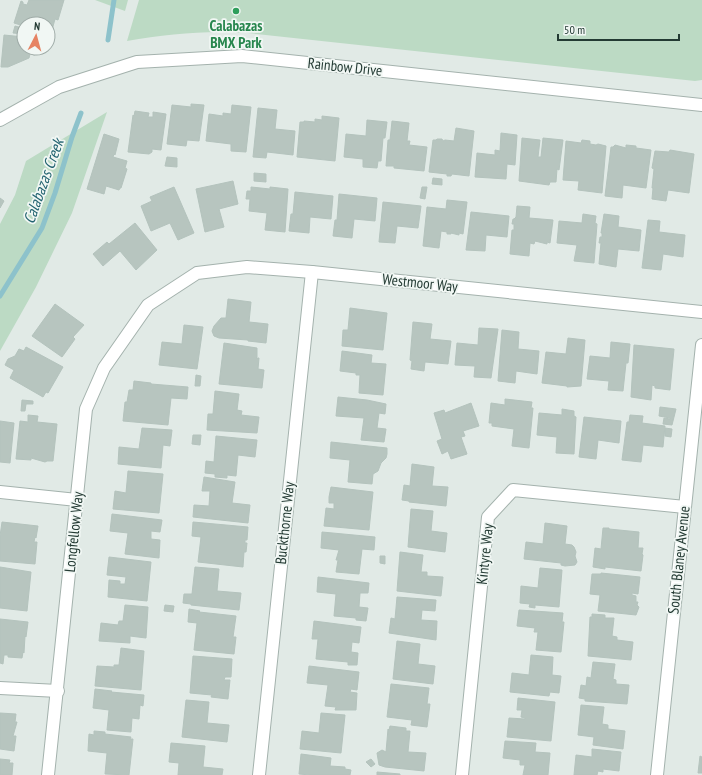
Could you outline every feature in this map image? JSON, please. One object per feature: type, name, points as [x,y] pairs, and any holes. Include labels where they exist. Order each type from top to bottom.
[{"type":"street","name":"Rainbow Drive","points":[[0,120],[59,87],[137,62],[242,56],[702,105]]},
{"type":"street","name":"Westmoor Way","points":[[148,305],[197,273],[247,266],[702,312]]},
{"type":"street","name":"Buckthorne Way","points":[[259,775],[312,272]]},
{"type":"street","name":"Longfellow Way","points":[[48,775],[58,691],[86,409],[104,368],[148,305]]},
{"type":"street","name":"South Blaney Avenue","points":[[657,775],[702,345]]},
{"type":"street","name":"Kintyre Way","points":[[462,775],[488,517],[513,490],[685,506]]},
{"type":"street","points":[[0,492],[76,500]]},
{"type":"street","points":[[0,688],[58,691]]},
{"type":"green space","points":[[95,0],[128,0],[125,11]]},
{"type":"green space","points":[[139,0],[702,0],[702,80],[695,81],[248,33],[188,33],[127,41]]},
{"type":"green space","points":[[107,112],[72,213],[36,287],[0,351],[0,224],[15,195],[26,161]]},
{"type":"building","points":[[29,0],[64,0],[58,20],[56,19],[56,16],[16,16],[21,1],[23,4],[27,5]]},
{"type":"building","points":[[15,26],[16,26],[16,33],[13,33]]},
{"type":"building","points":[[4,35],[16,36],[16,56],[30,56],[29,58],[8,67],[1,67]]},
{"type":"building","points":[[191,104],[204,105],[199,141],[187,140],[186,146],[167,144],[172,105],[191,107]]},
{"type":"building","points":[[232,105],[251,107],[246,152],[231,151],[231,144],[206,141],[209,114],[223,116],[223,113],[231,114]]},
{"type":"building","points":[[258,108],[277,110],[275,129],[295,131],[293,155],[267,152],[266,158],[253,157]]},
{"type":"building","points":[[135,111],[149,113],[148,117],[153,117],[153,112],[166,114],[161,150],[152,149],[152,152],[149,154],[128,152],[133,115],[134,116]]},
{"type":"building","points":[[322,116],[339,118],[335,161],[297,157],[300,122],[315,122],[315,119],[322,120]]},
{"type":"building","points":[[367,120],[387,122],[385,138],[383,138],[381,161],[378,161],[377,168],[363,167],[363,159],[344,157],[346,134],[366,136]]},
{"type":"building","points":[[392,121],[409,123],[407,141],[410,141],[409,145],[427,147],[424,171],[386,166],[388,140],[390,140]]},
{"type":"building","points":[[456,128],[474,131],[469,176],[452,174],[451,176],[447,176],[447,174],[429,172],[433,140],[442,139],[443,141],[454,141]]},
{"type":"building","points":[[501,133],[517,135],[515,165],[507,164],[506,179],[475,177],[477,153],[495,155],[495,150],[500,151]]},
{"type":"building","points":[[104,134],[119,139],[115,155],[114,154],[113,157],[127,161],[125,168],[127,169],[121,188],[119,190],[106,186],[104,194],[87,189]]},
{"type":"building","points":[[522,138],[540,140],[538,157],[541,157],[543,138],[563,140],[556,182],[550,182],[549,185],[519,181]]},
{"type":"building","points":[[582,140],[590,141],[590,144],[606,146],[602,193],[578,190],[579,181],[563,180],[566,141],[581,143]]},
{"type":"building","points":[[615,145],[626,148],[626,145],[636,146],[636,148],[651,150],[646,188],[623,185],[622,198],[605,196],[611,147]]},
{"type":"building","points":[[670,150],[694,154],[689,193],[668,190],[666,201],[652,199],[654,169],[652,168],[655,151],[669,152]]},
{"type":"building","points":[[167,157],[177,158],[177,167],[165,166]]},
{"type":"building","points":[[254,173],[266,174],[266,182],[254,181]]},
{"type":"building","points":[[433,178],[442,179],[442,185],[432,184]]},
{"type":"building","points":[[233,181],[238,204],[219,209],[224,227],[205,232],[196,189]]},
{"type":"building","points":[[174,187],[194,233],[178,240],[170,223],[151,231],[141,206],[152,201],[150,197]]},
{"type":"building","points":[[251,187],[288,189],[285,232],[265,230],[267,213],[249,211],[250,199],[246,199],[247,191],[251,191]]},
{"type":"building","points":[[422,187],[427,187],[425,199],[420,198]]},
{"type":"building","points":[[295,192],[333,196],[331,219],[310,217],[309,233],[289,231],[291,214],[293,214]]},
{"type":"building","points":[[339,194],[377,198],[375,221],[354,219],[352,238],[333,236],[335,220],[337,220]]},
{"type":"building","points":[[0,198],[4,201],[0,208]]},
{"type":"building","points":[[447,200],[467,202],[463,234],[447,234],[447,232],[441,231],[439,248],[423,246],[427,207],[446,209]]},
{"type":"building","points":[[383,202],[421,206],[418,228],[397,226],[395,243],[379,242]]},
{"type":"building","points":[[517,206],[530,207],[529,218],[553,220],[550,243],[547,242],[547,244],[535,241],[534,244],[530,243],[529,256],[510,254],[512,230],[514,230],[514,224],[512,224],[513,219],[516,217]]},
{"type":"building","points":[[471,212],[509,216],[507,237],[486,235],[485,251],[466,250]]},
{"type":"building","points":[[583,214],[596,216],[595,223],[597,224],[594,263],[574,261],[577,245],[557,243],[559,221],[582,223]]},
{"type":"building","points":[[604,214],[619,216],[618,227],[641,230],[639,251],[618,249],[616,267],[599,264],[601,243],[599,243],[600,237],[602,237],[601,233]]},
{"type":"building","points":[[648,220],[660,221],[659,232],[685,235],[683,257],[663,254],[661,270],[642,268]]},
{"type":"building","points":[[135,223],[157,250],[136,270],[120,251],[103,266],[93,254],[107,242],[109,244]]},
{"type":"building","points":[[228,299],[251,302],[249,322],[268,324],[266,343],[219,338],[214,336],[212,331],[214,326],[221,318],[226,318]]},
{"type":"building","points":[[55,304],[84,325],[73,337],[75,339],[62,357],[32,336]]},
{"type":"building","points":[[350,308],[387,313],[383,350],[342,346],[343,330],[348,330]]},
{"type":"building","points":[[413,322],[432,324],[430,339],[451,341],[448,364],[425,362],[424,371],[411,369],[412,361],[410,360]]},
{"type":"building","points":[[184,325],[203,327],[197,369],[159,365],[162,342],[182,344]]},
{"type":"building","points":[[479,328],[498,329],[491,378],[474,377],[475,366],[455,365],[457,343],[478,345]]},
{"type":"building","points":[[502,330],[519,332],[518,349],[539,351],[537,374],[516,371],[515,383],[498,381]]},
{"type":"building","points":[[568,338],[585,340],[581,386],[567,387],[542,383],[546,352],[566,354]]},
{"type":"building","points":[[611,342],[630,344],[623,391],[608,390],[609,381],[587,379],[590,356],[610,358]]},
{"type":"building","points":[[224,343],[257,348],[256,358],[259,358],[258,369],[264,370],[262,388],[219,384]]},
{"type":"building","points":[[634,345],[674,349],[670,390],[655,388],[655,386],[652,385],[651,400],[631,397]]},
{"type":"building","points":[[26,347],[63,367],[48,393],[46,392],[43,397],[10,378],[14,370],[5,365],[8,359],[15,356],[19,349],[24,351]]},
{"type":"building","points":[[342,351],[372,355],[371,363],[386,364],[383,395],[359,393],[360,375],[340,371]]},
{"type":"building","points":[[196,375],[201,376],[200,386],[195,386]]},
{"type":"building","points":[[134,381],[188,387],[187,399],[171,398],[168,425],[123,421],[125,402],[127,402],[129,390],[133,390]]},
{"type":"building","points":[[215,391],[239,394],[237,410],[242,411],[241,415],[259,417],[257,433],[207,430],[208,414],[213,414]]},
{"type":"building","points":[[338,397],[367,400],[386,404],[385,414],[379,413],[377,428],[386,429],[384,442],[361,440],[364,418],[336,416]]},
{"type":"building","points":[[505,399],[532,402],[531,408],[533,408],[529,448],[512,446],[514,429],[492,426],[492,423],[489,423],[491,403],[505,405]]},
{"type":"building","points":[[22,400],[33,401],[33,404],[26,404],[25,411],[21,411]]},
{"type":"building","points":[[471,403],[479,426],[463,431],[465,436],[461,437],[467,454],[451,459],[448,451],[442,454],[437,441],[442,439],[434,413],[444,410],[445,413]]},
{"type":"building","points":[[660,407],[676,409],[672,425],[663,424],[664,418],[670,418],[659,416]]},
{"type":"building","points":[[562,409],[574,411],[574,416],[576,417],[574,454],[556,453],[557,437],[537,435],[539,413],[562,415]]},
{"type":"building","points":[[28,415],[38,416],[37,422],[57,424],[53,461],[45,462],[31,458],[31,460],[16,459],[20,421],[28,422]]},
{"type":"building","points":[[630,415],[643,416],[642,423],[665,426],[663,447],[643,445],[641,462],[622,460],[627,422],[629,422]]},
{"type":"building","points":[[584,417],[621,421],[619,443],[598,440],[596,459],[579,457]]},
{"type":"building","points":[[0,421],[14,423],[10,463],[0,462]]},
{"type":"building","points":[[142,428],[172,430],[170,446],[163,445],[161,468],[118,464],[119,447],[139,449]]},
{"type":"building","points":[[665,428],[672,429],[671,437],[665,436]]},
{"type":"building","points":[[193,435],[201,435],[200,445],[192,444]]},
{"type":"building","points":[[216,436],[257,440],[255,457],[238,455],[236,476],[227,475],[227,478],[215,477],[215,474],[205,473],[206,461],[214,462]]},
{"type":"building","points":[[331,442],[387,448],[386,458],[381,463],[378,471],[373,474],[372,484],[348,482],[350,460],[330,458]]},
{"type":"building","points":[[412,464],[434,467],[432,486],[448,487],[446,506],[402,500],[404,485],[410,486]]},
{"type":"building","points":[[128,471],[163,474],[159,513],[113,509],[115,491],[126,493]]},
{"type":"building","points":[[204,477],[235,482],[232,503],[250,505],[248,523],[193,517],[194,505],[209,506],[210,491],[202,491]]},
{"type":"building","points":[[331,487],[373,492],[369,530],[324,526],[326,508],[334,509],[334,503],[329,503]]},
{"type":"building","points":[[411,509],[433,511],[431,531],[447,533],[445,552],[408,547]]},
{"type":"building","points":[[112,514],[162,520],[160,532],[151,531],[151,539],[160,540],[159,558],[125,554],[128,533],[110,531]]},
{"type":"building","points":[[2,522],[38,526],[34,542],[37,542],[35,564],[0,561],[0,536]]},
{"type":"building","points":[[193,522],[248,527],[247,540],[245,540],[245,543],[247,543],[246,552],[244,552],[243,567],[198,562],[201,537],[192,536]]},
{"type":"building","points":[[545,523],[567,526],[565,544],[572,545],[574,547],[577,562],[575,565],[565,566],[561,565],[561,563],[524,559],[526,542],[543,544]]},
{"type":"building","points":[[603,528],[639,532],[638,548],[643,548],[641,571],[593,567],[595,548],[601,549]]},
{"type":"building","points":[[322,532],[375,537],[374,550],[362,549],[359,574],[336,572],[338,560],[336,560],[339,550],[321,548]]},
{"type":"building","points":[[400,552],[423,555],[421,572],[427,572],[427,576],[443,577],[441,596],[397,591]]},
{"type":"building","points":[[380,556],[385,556],[385,564],[380,563]]},
{"type":"building","points":[[109,557],[151,562],[147,601],[108,597],[109,580],[120,581],[120,584],[125,584],[126,577],[107,575]]},
{"type":"building","points":[[0,567],[31,572],[27,611],[0,608]]},
{"type":"building","points":[[195,567],[219,569],[217,591],[241,593],[239,610],[183,603],[184,594],[192,594]]},
{"type":"building","points":[[540,568],[562,570],[559,607],[535,605],[535,608],[529,607],[530,604],[520,603],[521,586],[538,588]]},
{"type":"building","points":[[601,573],[640,577],[638,594],[632,593],[632,595],[636,596],[636,602],[638,602],[637,605],[639,607],[636,615],[598,611],[600,595],[590,594],[592,574]]},
{"type":"building","points":[[318,577],[369,583],[368,593],[360,593],[359,607],[368,608],[366,621],[356,620],[356,618],[334,616],[336,594],[317,592]]},
{"type":"building","points":[[397,597],[436,600],[435,611],[422,610],[421,620],[437,621],[436,640],[389,633],[391,618],[395,619]]},
{"type":"building","points":[[125,605],[148,607],[146,638],[130,636],[130,643],[99,641],[101,623],[118,625],[119,621],[123,621]]},
{"type":"building","points":[[165,605],[174,606],[173,612],[164,611]]},
{"type":"building","points":[[189,609],[200,611],[199,612],[236,616],[233,637],[236,637],[234,654],[194,650],[197,623],[188,622]]},
{"type":"building","points":[[519,610],[563,613],[562,622],[564,622],[561,652],[536,650],[538,632],[534,632],[535,628],[517,626]]},
{"type":"building","points":[[592,614],[605,615],[605,618],[614,618],[612,636],[617,637],[617,640],[633,642],[631,660],[588,656],[590,617],[592,617]]},
{"type":"building","points":[[0,619],[28,622],[22,658],[8,657],[8,655],[4,655],[3,664],[0,663]]},
{"type":"building","points":[[314,621],[361,627],[359,643],[352,642],[351,652],[358,653],[357,665],[348,665],[348,662],[316,659],[318,639],[312,639]]},
{"type":"building","points":[[397,641],[420,644],[418,664],[435,666],[433,684],[393,679]]},
{"type":"building","points":[[121,648],[144,651],[141,690],[95,686],[97,666],[114,667],[114,665],[119,665]]},
{"type":"building","points":[[531,655],[553,657],[552,675],[561,676],[559,693],[550,692],[549,696],[510,692],[512,673],[529,675]]},
{"type":"building","points":[[193,656],[232,659],[231,677],[225,677],[224,680],[230,680],[228,699],[211,697],[212,695],[190,693]]},
{"type":"building","points":[[593,662],[615,664],[613,679],[616,680],[616,684],[629,685],[627,704],[585,701],[585,699],[579,698],[581,685],[586,686],[587,677],[591,678]]},
{"type":"building","points":[[309,666],[359,672],[357,690],[351,689],[350,692],[357,693],[356,710],[335,710],[336,707],[325,706],[328,685],[307,683]]},
{"type":"building","points":[[391,684],[429,688],[427,704],[430,704],[427,727],[411,725],[412,720],[387,717]]},
{"type":"building","points":[[95,689],[144,695],[143,706],[140,705],[139,719],[132,718],[131,732],[107,730],[109,710],[93,708]]},
{"type":"building","points":[[518,698],[555,702],[551,741],[507,737],[509,718],[525,719],[521,717],[522,710],[517,710]]},
{"type":"building","points":[[186,700],[209,702],[207,723],[229,725],[227,742],[182,737]]},
{"type":"building","points":[[581,705],[604,707],[602,724],[608,725],[608,729],[625,731],[623,749],[593,745],[594,737],[578,735]]},
{"type":"building","points":[[0,713],[16,714],[15,722],[17,722],[13,736],[16,736],[14,751],[0,749]]},
{"type":"building","points":[[321,713],[345,715],[341,753],[300,749],[302,731],[319,733]]},
{"type":"building","points":[[390,726],[406,728],[406,731],[410,731],[408,752],[426,753],[424,771],[379,765],[377,753],[382,750],[386,752],[388,729],[389,730]]},
{"type":"building","points":[[94,731],[105,732],[105,734],[131,737],[130,739],[133,739],[129,775],[105,774],[107,753],[88,751],[89,734],[94,735]]},
{"type":"building","points":[[505,741],[536,743],[535,752],[550,753],[548,775],[523,775],[525,765],[520,765],[520,760],[503,758]]},
{"type":"building","points":[[171,743],[205,746],[203,767],[223,769],[222,775],[178,775],[179,763],[169,762]]},
{"type":"building","points":[[592,749],[621,752],[619,771],[603,769],[603,772],[598,771],[597,775],[574,775],[576,755],[592,757]]},
{"type":"building","points":[[301,754],[331,758],[330,766],[345,767],[345,769],[351,770],[350,775],[299,774]]},
{"type":"building","points":[[700,756],[702,757],[702,773],[698,773]]},
{"type":"building","points":[[0,759],[10,760],[9,763],[13,763],[12,775],[0,775]]},
{"type":"building","points":[[371,759],[375,764],[371,767],[366,762]]},
{"type":"building","points":[[377,772],[400,774],[400,775],[377,775]]},
{"type":"waterway","name":"Calabazas Creek","points":[[108,40],[114,0]]},
{"type":"waterway","name":"Calabazas Creek","points":[[0,296],[42,228],[81,113]]},
{"type":"place","name":"Calabazas BMX Park","points":[[236,11]]}]
